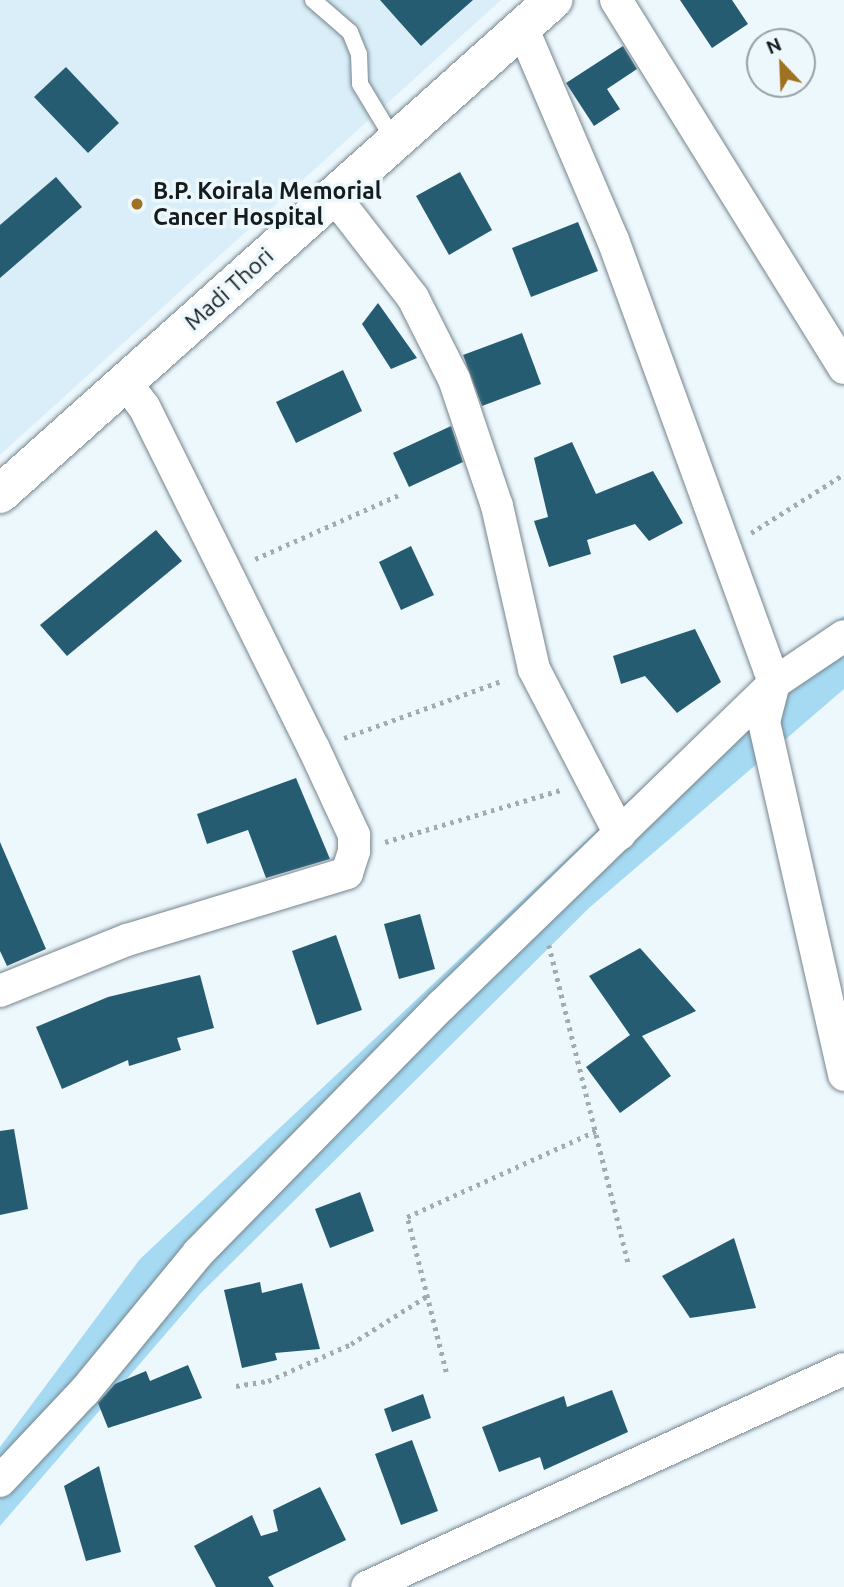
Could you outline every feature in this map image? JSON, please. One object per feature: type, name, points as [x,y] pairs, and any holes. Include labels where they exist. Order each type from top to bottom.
[{"type":"main road","name":"Madi Thori","points":[[0,494],[553,0]]},
{"type":"street","points":[[616,0],[844,368]]},
{"type":"street","points":[[522,27],[613,240],[774,683],[764,722],[844,1075]]},
{"type":"street","points":[[334,196],[413,298],[454,379],[496,506],[534,669],[620,834]]},
{"type":"street","points":[[0,991],[127,940],[348,873],[354,851],[354,835],[314,749],[222,574],[144,407],[125,383]]},
{"type":"street","points":[[0,1481],[84,1392],[198,1253],[774,683],[844,636]]},
{"type":"street","points":[[366,1587],[844,1368]]},
{"type":"lane","points":[[313,0],[350,32],[359,54],[360,84],[394,142]]},
{"type":"path","points":[[724,550],[844,474]]},
{"type":"path","points":[[222,574],[399,495]]},
{"type":"path","points":[[314,749],[534,669]]},
{"type":"path","points":[[354,851],[591,782]]},
{"type":"path","points":[[541,911],[629,1265]]},
{"type":"path","points":[[446,1372],[407,1217],[596,1131]]},
{"type":"path","points":[[236,1386],[268,1381],[351,1344],[427,1296]]},
{"type":"shaded area","name":"B.P. Koirala Memorial Cancer Hospital","points":[[0,0],[501,0],[0,455]]},
{"type":"shaded area","points":[[844,616],[844,689],[589,908],[200,1294],[0,1526],[0,1447],[140,1259],[756,681]]},
{"type":"building","points":[[380,0],[473,0],[421,46]]},
{"type":"building","points":[[680,0],[732,0],[748,24],[712,48]]},
{"type":"building","points":[[623,46],[637,69],[607,89],[620,109],[594,126],[566,83]]},
{"type":"building","points":[[66,67],[119,123],[88,153],[34,97]]},
{"type":"building","points":[[460,172],[492,230],[449,255],[416,196]]},
{"type":"building","points":[[56,177],[82,207],[0,278],[0,225]]},
{"type":"building","points":[[578,222],[598,271],[531,297],[512,248]]},
{"type":"building","points":[[378,303],[417,358],[391,369],[362,324]]},
{"type":"building","points":[[522,333],[541,384],[482,406],[463,355]]},
{"type":"building","points":[[343,370],[362,411],[296,443],[276,402]]},
{"type":"building","points":[[451,426],[463,462],[409,487],[393,453]]},
{"type":"building","points":[[572,442],[596,494],[653,471],[683,523],[649,541],[635,524],[587,540],[591,554],[549,567],[534,521],[548,517],[534,458]]},
{"type":"building","points":[[156,530],[182,561],[67,656],[40,625]]},
{"type":"building","points":[[411,546],[434,595],[401,610],[379,562]]},
{"type":"building","points":[[695,629],[721,682],[677,713],[645,676],[621,684],[613,656]]},
{"type":"building","points":[[296,778],[330,859],[266,878],[248,830],[207,844],[197,814]]},
{"type":"building","points":[[0,842],[46,949],[7,966],[0,951]]},
{"type":"building","points":[[420,914],[435,969],[399,979],[384,924]]},
{"type":"building","points":[[336,935],[362,1010],[317,1025],[292,951]]},
{"type":"building","points":[[640,948],[696,1011],[642,1036],[671,1076],[620,1113],[586,1067],[630,1035],[589,976]]},
{"type":"building","points":[[200,975],[214,1028],[177,1038],[181,1050],[129,1066],[128,1060],[62,1089],[36,1027],[108,997]]},
{"type":"building","points":[[14,1129],[28,1209],[0,1215],[0,1131]]},
{"type":"building","points":[[360,1192],[374,1231],[330,1248],[315,1209]]},
{"type":"building","points":[[734,1238],[756,1308],[690,1318],[662,1276]]},
{"type":"building","points":[[260,1282],[262,1293],[302,1283],[320,1349],[275,1353],[277,1360],[242,1368],[224,1290]]},
{"type":"building","points":[[188,1365],[202,1398],[108,1428],[98,1403],[115,1384],[146,1371],[150,1381]]},
{"type":"building","points":[[612,1390],[628,1432],[544,1470],[540,1457],[499,1472],[482,1427],[564,1396],[567,1407]]},
{"type":"building","points":[[423,1394],[431,1418],[392,1432],[384,1409]]},
{"type":"building","points":[[412,1440],[438,1511],[401,1525],[375,1454]]},
{"type":"building","points":[[99,1466],[121,1552],[86,1561],[64,1486]]},
{"type":"building","points":[[320,1487],[346,1540],[268,1577],[274,1587],[216,1587],[194,1546],[252,1515],[261,1536],[278,1531],[273,1510]]},
{"type":"place","name":"B.P. Koirala Memorial Cancer Hospital","points":[[137,204]]}]
